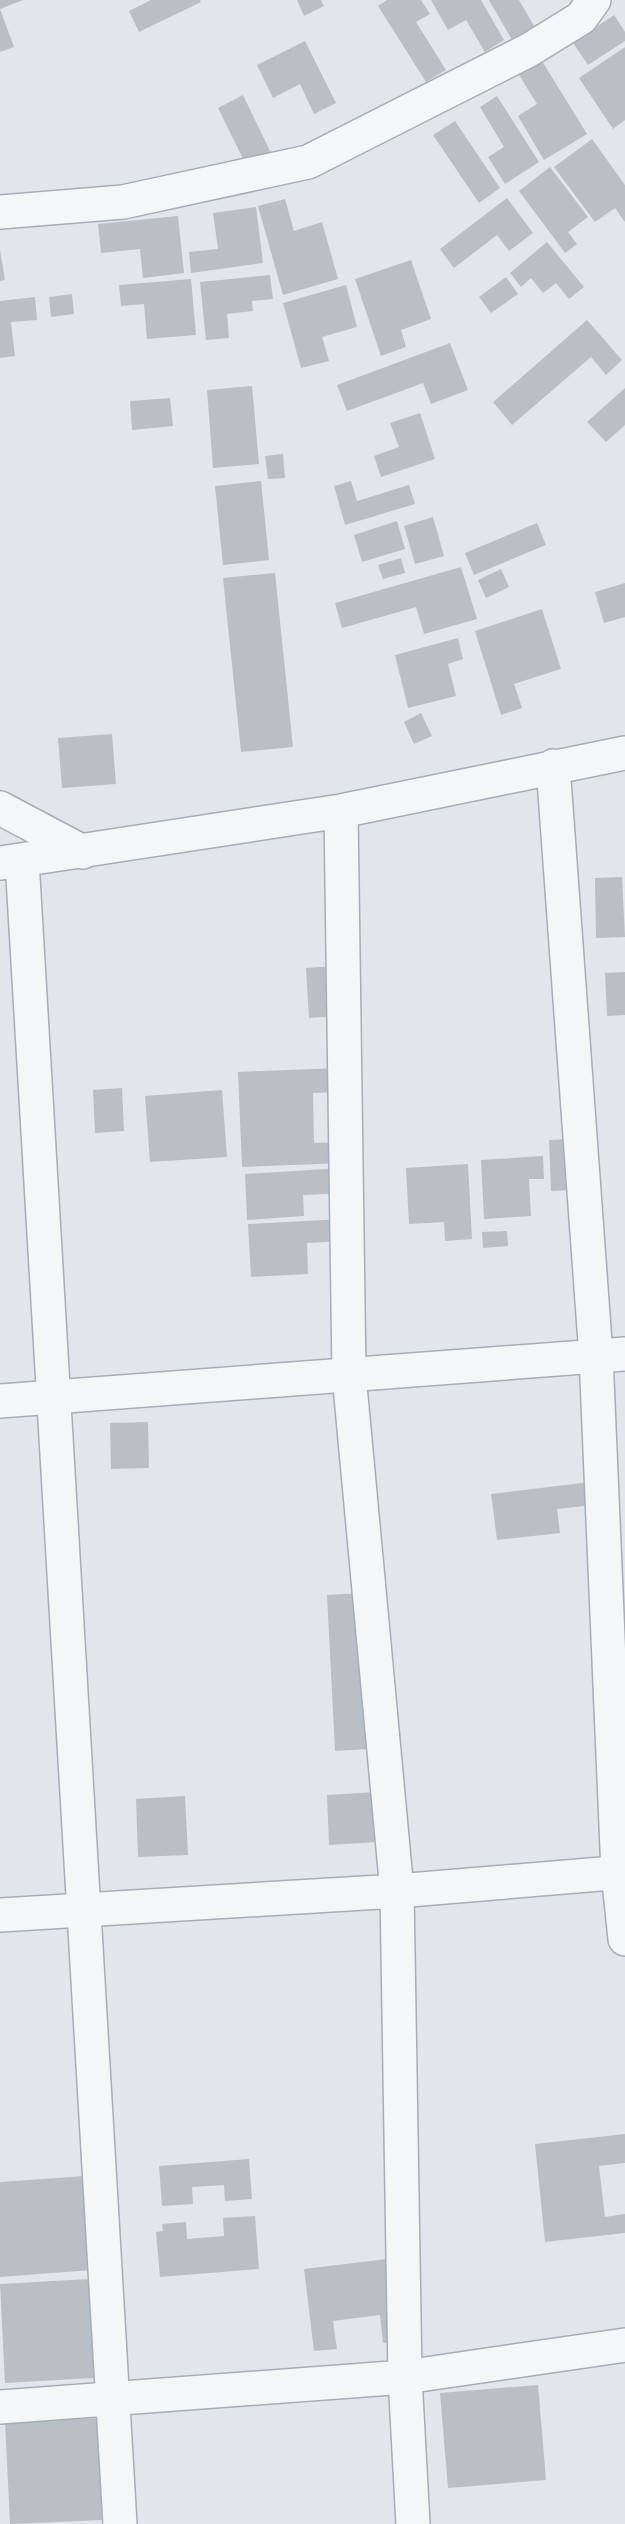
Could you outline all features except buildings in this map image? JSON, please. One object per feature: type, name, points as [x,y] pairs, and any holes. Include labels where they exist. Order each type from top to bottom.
[{"type":"street","points":[[0,212],[123,202],[308,162],[528,50],[581,18],[594,0]]},
{"type":"street","points":[[120,2524],[54,1397],[11,862],[341,811],[625,753]]},
{"type":"street","points":[[553,766],[611,1355],[621,1872],[625,1939]]},
{"type":"street","points":[[0,808],[83,852]]},
{"type":"street","points":[[341,811],[349,1376],[397,1891],[405,2377],[413,2524]]},
{"type":"street","points":[[0,1401],[611,1355]]},
{"type":"street","points":[[0,1915],[397,1891],[621,1872]]},
{"type":"street","points":[[0,2406],[405,2377],[625,2345]]}]
